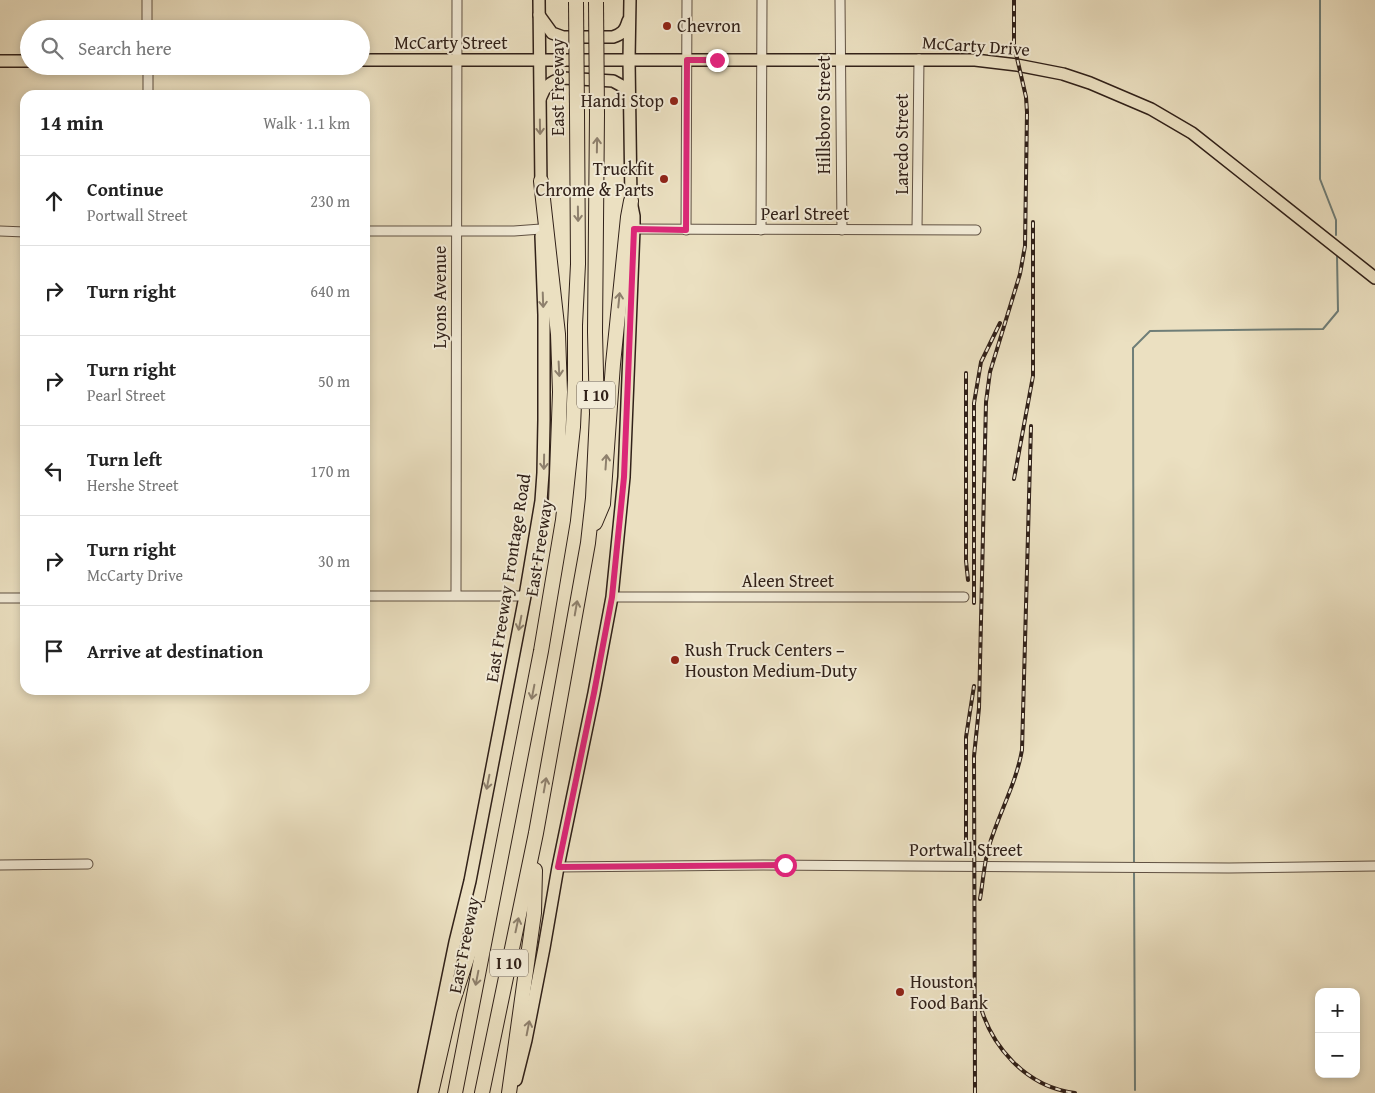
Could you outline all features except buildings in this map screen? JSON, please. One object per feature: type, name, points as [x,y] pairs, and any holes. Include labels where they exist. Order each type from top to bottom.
[{"type":"highway","name":"East Freeway","points":[[455,1093],[552,592],[563,520],[573,427],[578,264],[576,1]]},
{"type":"highway","name":"I 10","points":[[482,1093],[536,833],[588,543],[593,498],[597,414],[595,332],[596,1]]},
{"type":"highway","points":[[541,181],[558,334],[560,392],[552,592]]},
{"type":"highway","points":[[588,543],[603,504],[613,364],[631,201]]},
{"type":"highway","points":[[509,1093],[534,914],[536,833]]},
{"type":"highway","points":[[431,1093],[450,1010],[503,844]]},
{"type":"main road","name":"East Freeway Frontage Road","points":[[424,1093],[455,942],[470,881],[525,596],[544,473],[544,315],[539,103],[539,0]]},
{"type":"main road","points":[[513,1093],[535,994],[558,867],[612,597],[624,477],[634,229],[631,201],[630,0]]},
{"type":"main road","points":[[539,15],[552,33],[562,37],[612,37],[626,30],[630,13]]},
{"type":"main road","name":"McCarty Street","points":[[370,60],[540,60]]},
{"type":"main road","name":"McCarty Drive","points":[[540,60],[975,60],[1017,65],[1063,74],[1098,86],[1151,109],[1192,133],[1375,278]]},
{"type":"main road","points":[[0,61],[20,61]]},
{"type":"main road","points":[[539,103],[546,86],[555,80],[563,78],[613,81],[624,87],[630,97]]},
{"type":"street","points":[[147,0],[147,20]]},
{"type":"street","name":"Lyons Avenue","points":[[456,595],[457,0]]},
{"type":"street","points":[[686,230],[687,0]]},
{"type":"street","points":[[762,0],[762,230]]},
{"type":"street","name":"Hillsboro Street","points":[[840,0],[842,230]]},
{"type":"street","name":"Laredo Street","points":[[918,230],[919,59]]},
{"type":"street","points":[[148,75],[148,90]]},
{"type":"street","points":[[370,230],[541,229]]},
{"type":"street","name":"Pearl Street","points":[[634,229],[976,230]]},
{"type":"street","points":[[0,231],[20,232]]},
{"type":"street","points":[[370,596],[525,596]]},
{"type":"street","name":"Aleen Street","points":[[612,597],[964,597]]},
{"type":"street","points":[[0,598],[20,598]]},
{"type":"street","points":[[0,865],[88,864]]},
{"type":"street","name":"Portwall Street","points":[[558,867],[802,865],[1375,866]]},
{"type":"waterway","points":[[1320,0],[1320,179],[1336,220],[1336,235]]},
{"type":"waterway","points":[[1134,863],[1133,348],[1150,331],[1323,329],[1338,311],[1337,256]]},
{"type":"waterway","points":[[1134,870],[1135,1090]]},
{"type":"railway","points":[[975,1093],[974,756],[979,708],[986,402],[990,372],[1020,274],[1025,246],[1027,112],[1026,97],[1014,45],[1014,0]]},
{"type":"railway","points":[[1014,479],[1033,376],[1033,222]]},
{"type":"railway","points":[[974,603],[974,403],[981,362],[1000,323]]},
{"type":"railway","points":[[966,373],[966,561],[968,580]]},
{"type":"railway","points":[[980,899],[989,846],[1012,787],[1022,750],[1031,426]]},
{"type":"railway","points":[[966,843],[966,737],[974,686]]},
{"type":"railway","points":[[979,1001],[984,1018],[992,1034],[1013,1062],[1041,1082],[1057,1089],[1075,1093]]},
{"type":"place","name":"Chevron","points":[[667,26]]},
{"type":"place","name":"Handi Stop","points":[[674,101]]},
{"type":"place","name":"Truckfit Chrome & Parts","points":[[664,179]]},
{"type":"place","name":"Rush Truck Centers – Houston Medium-Duty","points":[[675,660]]},
{"type":"place","name":"Houston Food Bank","points":[[900,992]]},
{"type":"route","points":[[717,60],[687,60],[686,230],[634,229],[624,477],[612,597],[558,867],[785,865]]}]
